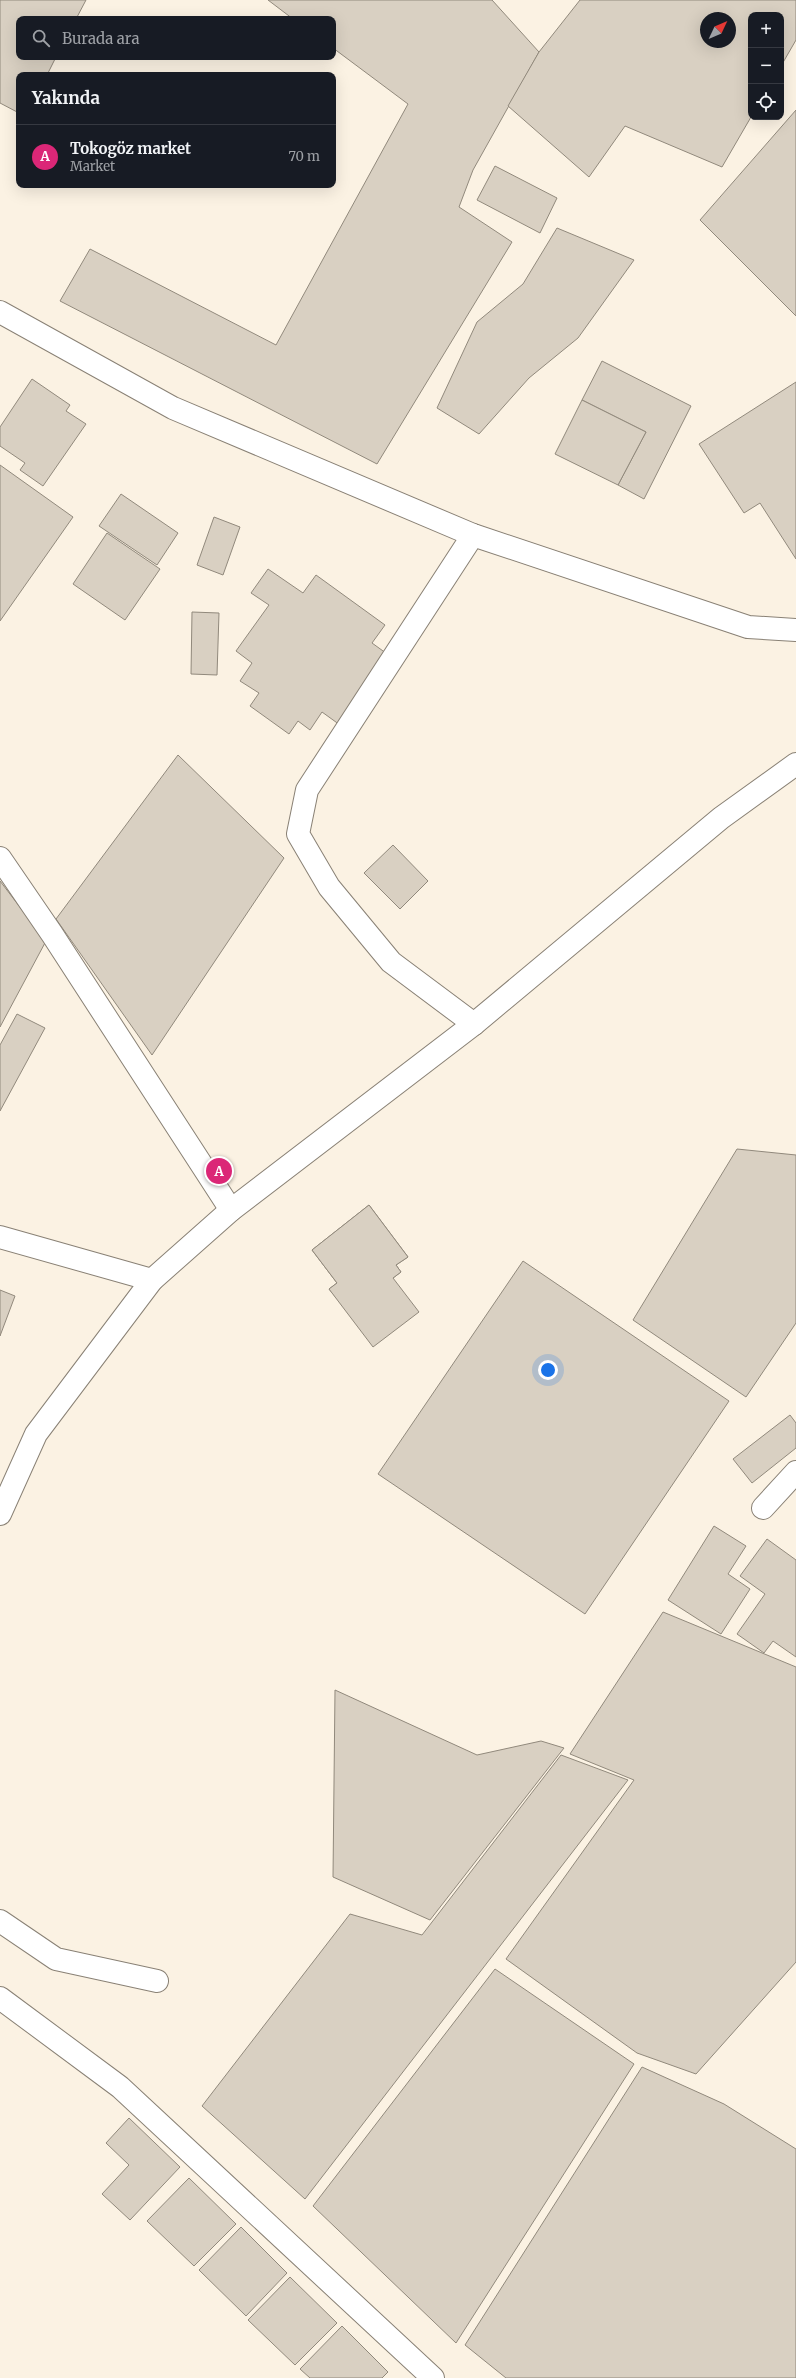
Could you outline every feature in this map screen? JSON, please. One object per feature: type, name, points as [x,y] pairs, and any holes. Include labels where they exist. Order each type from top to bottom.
[{"type":"street","points":[[0,312],[173,408],[473,535],[748,627],[796,630]]},
{"type":"street","points":[[473,535],[307,790],[298,834],[329,887],[391,962],[474,1024]]},
{"type":"street","points":[[0,1514],[36,1434],[152,1280],[231,1210],[474,1024],[721,818],[796,764]]},
{"type":"street","points":[[0,858],[52,934],[231,1210]]},
{"type":"street","points":[[0,1237],[152,1280]]},
{"type":"street","points":[[763,1508],[796,1472]]},
{"type":"street","points":[[0,1921],[56,1959],[157,1981]]},
{"type":"street","points":[[0,1998],[120,2087],[430,2377]]},
{"type":"building","points":[[0,0],[86,0],[78,16],[16,16],[16,60],[54,60],[48,72],[16,72],[16,111],[0,103]]},
{"type":"building","points":[[268,0],[492,0],[539,52],[473,170],[459,207],[512,242],[377,464],[60,301],[90,249],[276,345],[408,104],[336,50],[336,16],[289,16]]},
{"type":"building","points":[[580,0],[796,0],[796,40],[784,61],[784,12],[748,12],[748,120],[749,120],[722,167],[625,126],[589,177],[508,106],[539,52]]},
{"type":"building","points":[[796,110],[796,316],[700,220]]},
{"type":"building","points":[[495,166],[557,198],[540,233],[477,200]]},
{"type":"building","points":[[557,228],[634,260],[578,338],[529,378],[479,434],[437,408],[477,322],[523,284]]},
{"type":"building","points":[[602,361],[691,406],[644,499],[618,485],[646,432],[582,400]]},
{"type":"building","points":[[32,379],[70,405],[66,411],[86,424],[43,486],[20,470],[25,463],[0,446],[0,427]]},
{"type":"building","points":[[796,382],[796,559],[760,503],[744,513],[699,444]]},
{"type":"building","points":[[582,400],[646,432],[618,485],[555,454]]},
{"type":"building","points":[[0,465],[73,517],[0,621]]},
{"type":"building","points":[[121,494],[178,533],[157,565],[99,526]]},
{"type":"building","points":[[214,517],[240,527],[223,575],[197,565]]},
{"type":"building","points":[[107,533],[160,569],[125,620],[73,584]]},
{"type":"building","points":[[268,569],[303,593],[316,575],[385,625],[372,643],[390,656],[340,725],[322,712],[310,730],[298,721],[289,734],[250,706],[259,693],[240,681],[252,663],[236,651],[269,605],[251,593]]},
{"type":"building","points":[[192,612],[219,613],[217,675],[191,674]]},
{"type":"building","points":[[178,755],[284,858],[152,1055],[56,919]]},
{"type":"building","points":[[393,845],[428,881],[400,909],[364,873]]},
{"type":"building","points":[[0,881],[46,941],[0,1027]]},
{"type":"building","points":[[17,1014],[45,1028],[0,1111],[0,1045]]},
{"type":"building","points":[[737,1149],[796,1155],[796,1323],[746,1397],[633,1320]]},
{"type":"building","points":[[369,1205],[408,1257],[396,1265],[401,1272],[348,1312],[329,1289],[337,1283],[312,1250]]},
{"type":"building","points":[[369,1205],[408,1257],[396,1265],[401,1272],[393,1278],[419,1312],[373,1347],[329,1289],[337,1283],[312,1250]]},
{"type":"building","points":[[523,1261],[729,1401],[585,1614],[378,1474]]},
{"type":"building","points":[[0,1290],[15,1296],[0,1336]]},
{"type":"building","points":[[790,1415],[796,1423],[796,1448],[752,1483],[733,1459]]},
{"type":"building","points":[[714,1526],[746,1546],[728,1574],[750,1589],[721,1634],[668,1600]]},
{"type":"building","points":[[767,1539],[796,1560],[796,1657],[773,1641],[764,1653],[737,1634],[765,1594],[740,1576]]},
{"type":"building","points":[[663,1612],[796,1667],[796,1962],[696,2074],[637,2053],[506,1959],[634,1780],[570,1754]]},
{"type":"building","points":[[335,1690],[477,1755],[541,1741],[564,1748],[430,1920],[333,1877]]},
{"type":"building","points":[[561,1755],[628,1780],[305,2199],[202,2106],[350,1914],[422,1935]]},
{"type":"building","points":[[495,1969],[634,2064],[456,2343],[313,2206]]},
{"type":"building","points":[[642,2067],[724,2104],[796,2149],[796,2378],[506,2378],[465,2345]]},
{"type":"building","points":[[129,2118],[180,2167],[130,2220],[102,2194],[129,2165],[106,2143]]},
{"type":"building","points":[[189,2178],[236,2224],[194,2266],[147,2221]]},
{"type":"building","points":[[241,2227],[287,2273],[246,2316],[199,2270]]},
{"type":"building","points":[[290,2277],[337,2323],[295,2365],[248,2320]]},
{"type":"building","points":[[342,2326],[388,2372],[382,2378],[310,2378],[300,2369]]},
{"type":"place","name":"Tokogöz market","points":[[219,1171]]}]
